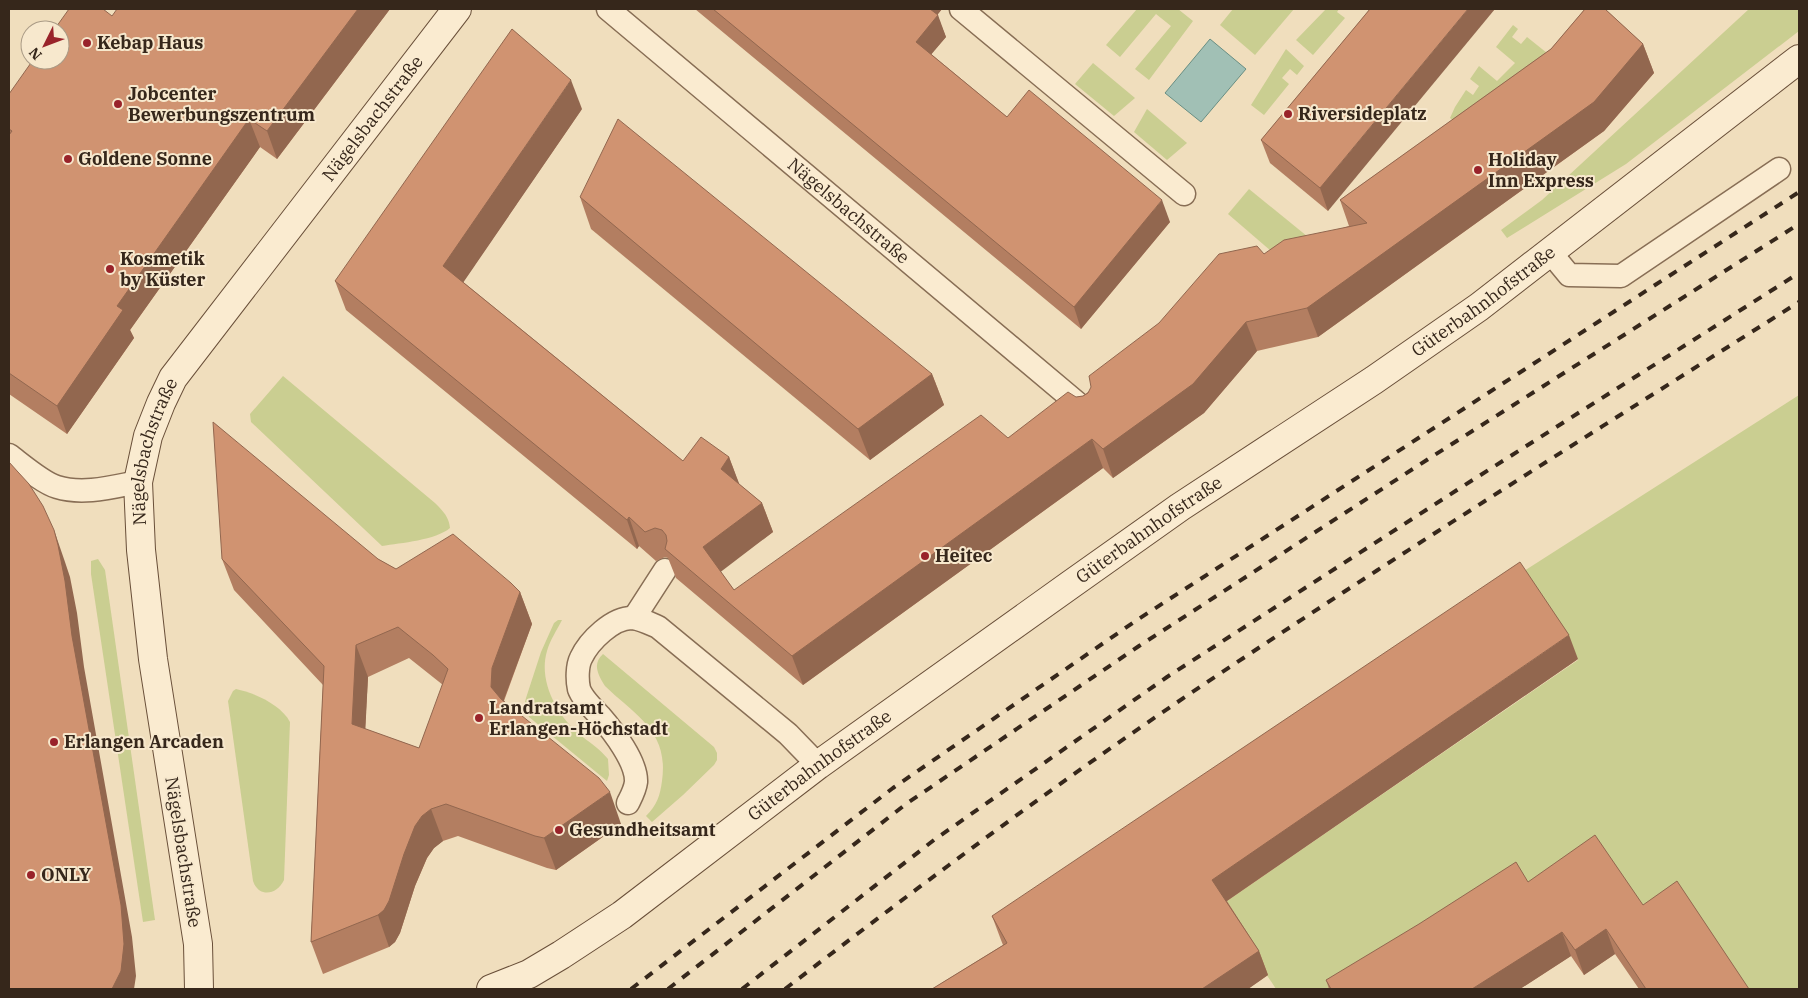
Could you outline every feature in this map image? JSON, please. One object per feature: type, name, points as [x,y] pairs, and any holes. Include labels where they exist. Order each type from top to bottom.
[{"type":"street","name":"Nägelsbachstraße","points":[[199,989],[198,944],[153,659],[141,550],[138,482],[148,436],[173,378],[457,9]]},
{"type":"street","name":"Güterbahnhofstraße","points":[[491,989],[529,974],[622,915],[818,765],[1180,507],[1374,380],[1479,307],[1799,59]]},
{"type":"lane","name":"Nägelsbachstraße","points":[[608,9],[1089,413]]},
{"type":"lane","points":[[961,9],[1184,194]]},
{"type":"lane","points":[[1550,252],[1569,275],[1621,276],[1778,169]]},
{"type":"lane","points":[[9,455],[25,468],[57,487],[86,491],[138,482]]},
{"type":"lane","points":[[634,618],[665,570]]},
{"type":"lane","points":[[628,804],[634,791],[636,780],[629,757],[618,739],[579,689],[578,670],[581,658],[604,630],[618,621],[634,618],[658,627],[686,648],[788,734],[818,765]]},
{"type":"green space","points":[[1137,9],[1178,9],[1193,21],[1149,80],[1135,69],[1171,26],[1156,14],[1120,57],[1106,45]]},
{"type":"green space","points":[[1233,9],[1294,9],[1255,55],[1220,25]]},
{"type":"green space","points":[[1326,9],[1339,9],[1337,12],[1345,18],[1313,55],[1296,40]]},
{"type":"green space","points":[[1749,9],[1799,9],[1799,31],[1626,164],[1507,238],[1501,230],[1542,200]]},
{"type":"green space","points":[[1513,25],[1518,29],[1512,37],[1521,44],[1527,37],[1557,61],[1464,129],[1450,118],[1466,90],[1473,95],[1479,86],[1470,79],[1479,66],[1497,81],[1515,63],[1496,47]]},
{"type":"green space","points":[[1286,49],[1304,66],[1297,75],[1290,69],[1282,78],[1289,84],[1264,115],[1251,105]]},
{"type":"green space","points":[[1093,63],[1135,98],[1114,116],[1075,84]]},
{"type":"green space","points":[[1147,109],[1187,143],[1167,160],[1134,132]]},
{"type":"green space","points":[[1249,189],[1313,241],[1271,251],[1228,214]]},
{"type":"green space","points":[[283,376],[435,503],[447,517],[450,528],[427,538],[382,546],[251,422],[250,414]]},
{"type":"green space","points":[[1799,395],[1799,989],[1742,989],[1686,906],[1361,989],[1276,989],[1221,905],[1578,660],[1521,573]]},
{"type":"green space","points":[[98,559],[105,570],[155,920],[143,922],[91,574],[91,561]]},
{"type":"green space","points":[[562,620],[550,643],[545,662],[547,685],[551,697],[563,717],[579,734],[608,759],[609,775],[607,781],[529,717],[524,706],[541,652],[554,623]]},
{"type":"green space","points":[[603,654],[714,747],[717,753],[717,760],[714,765],[652,822],[646,816],[655,804],[660,791],[663,764],[660,749],[648,726],[602,682],[597,666]]},
{"type":"green space","points":[[236,689],[251,693],[274,705],[290,722],[284,880],[277,889],[268,892],[259,890],[253,881],[228,701]]},
{"type":"water","points":[[1210,39],[1246,69],[1201,122],[1165,93]]},
{"type":"building","points":[[69,9],[103,9],[112,16],[117,9],[358,9],[267,131],[249,119],[117,306],[123,310],[57,406],[9,373],[9,135],[12,131],[9,129],[9,94],[26,70],[70,70],[70,20],[61,20]]},
{"type":"building","points":[[713,9],[930,9],[938,15],[916,42],[1007,117],[1029,90],[1162,200],[1074,307]]},
{"type":"building","points":[[1370,9],[1468,9],[1320,188],[1261,140]]},
{"type":"building","points":[[1585,9],[1605,9],[1643,44],[1594,102],[1307,308],[1246,322],[1193,384],[1103,449],[1092,439],[792,656],[665,549],[667,541],[666,535],[662,530],[655,528],[645,532],[629,517],[627,520],[335,281],[512,29],[571,80],[443,266],[683,461],[701,437],[729,457],[721,469],[762,503],[703,547],[734,590],[981,415],[1008,438],[1068,392],[1076,397],[1088,393],[1091,387],[1089,376],[1159,323],[1219,254],[1257,246],[1264,254],[1284,240],[1367,223],[1340,200],[1551,49]]},
{"type":"building","points":[[618,119],[932,374],[858,429],[580,197]]},
{"type":"building","name":"Landratsamt Erlangen-Höchstadt","points":[[213,422],[378,559],[396,569],[453,534],[520,592],[492,668],[491,687],[501,699],[599,778],[610,792],[544,838],[446,804],[431,809],[422,816],[415,826],[389,901],[384,910],[378,915],[311,942],[324,666],[222,559]],"holes":[[[398,627],[448,669],[419,748],[352,724],[356,645]]]},
{"type":"building","name":"Erlangen Arcaden","points":[[9,462],[29,484],[43,506],[54,530],[58,545],[72,636],[121,905],[124,944],[121,971],[112,989],[9,989]]},
{"type":"building","points":[[1520,562],[1569,635],[1212,880],[1259,951],[1202,989],[932,989],[1007,943],[992,916]]},
{"type":"building","points":[[1595,835],[1643,905],[1677,881],[1749,989],[1646,989],[1606,929],[1575,950],[1562,932],[1472,989],[1331,989],[1326,980],[1516,862],[1528,882]]},
{"type":"railway","points":[[631,989],[893,788],[1137,620],[1799,192]]},
{"type":"railway","points":[[668,989],[906,804],[1139,646],[1433,456],[1799,224]]},
{"type":"railway","points":[[742,989],[934,840],[1167,677],[1799,273]]},
{"type":"railway","points":[[785,989],[984,839],[1188,695],[1416,545],[1799,302]]},
{"type":"place","name":"Kebap Haus","points":[[87,43]]},
{"type":"place","name":"Jobcenter Bewerbungszentrum","points":[[118,104]]},
{"type":"place","name":"Riversideplatz","points":[[1288,114]]},
{"type":"place","name":"Goldene Sonne","points":[[68,159]]},
{"type":"place","name":"Holiday Inn Express","points":[[1478,170]]},
{"type":"place","name":"Kosmetik by Küster","points":[[110,269]]},
{"type":"place","name":"Heitec","points":[[925,556]]},
{"type":"place","name":"Landratsamt Erlangen-Höchstadt","points":[[479,718]]},
{"type":"place","name":"Erlangen Arcaden","points":[[54,742]]},
{"type":"place","name":"Gesundheitsamt","points":[[559,830]]},
{"type":"place","name":"ONLY","points":[[31,875]]}]
